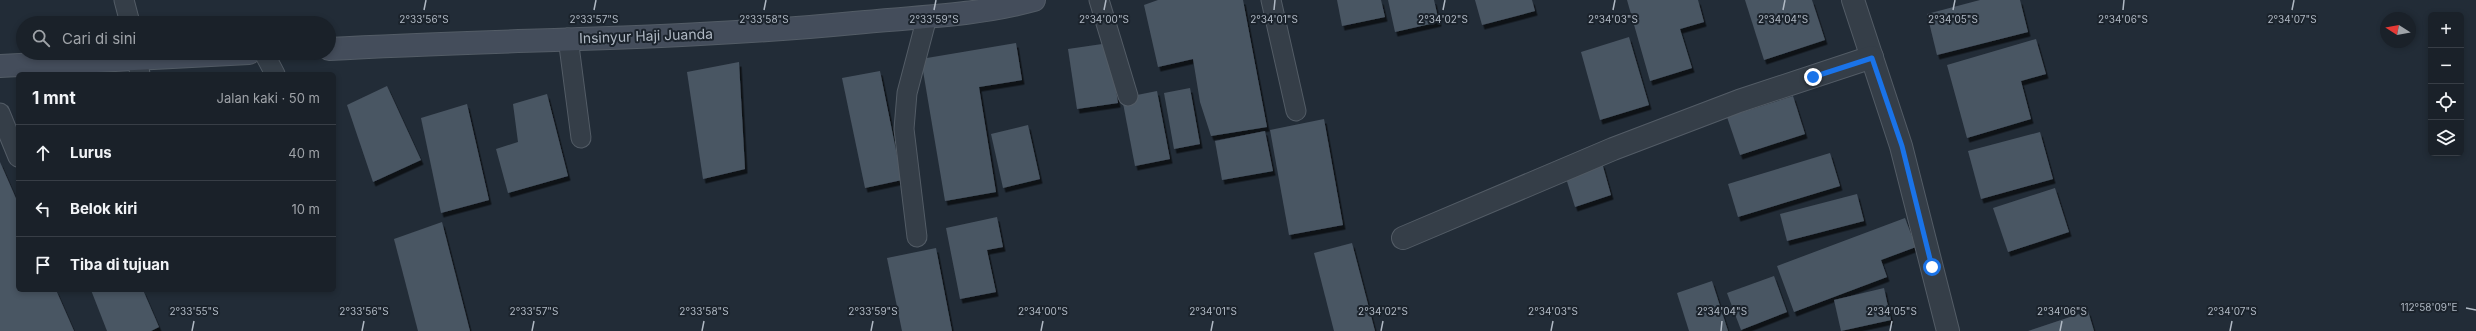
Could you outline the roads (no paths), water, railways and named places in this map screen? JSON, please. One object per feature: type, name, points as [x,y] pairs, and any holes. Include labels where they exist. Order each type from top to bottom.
[{"type":"street","name":"Insinyur Haji Juanda","points":[[336,49],[764,31],[998,10],[1034,0]]},
{"type":"street","points":[[1853,0],[1902,146],[1948,331]]},
{"type":"street","points":[[1402,238],[1628,143],[1739,101],[1872,58]]},
{"type":"street","points":[[0,66],[163,60]]},
{"type":"lane","points":[[124,0],[128,16]]},
{"type":"lane","points":[[1099,0],[1128,96]]},
{"type":"lane","points":[[1271,0],[1296,111]]},
{"type":"lane","points":[[917,237],[904,129],[907,93],[927,17]]},
{"type":"lane","points":[[568,38],[581,138]]},
{"type":"lane","points":[[268,60],[274,72]]},
{"type":"lane","points":[[0,113],[16,152]]}]
